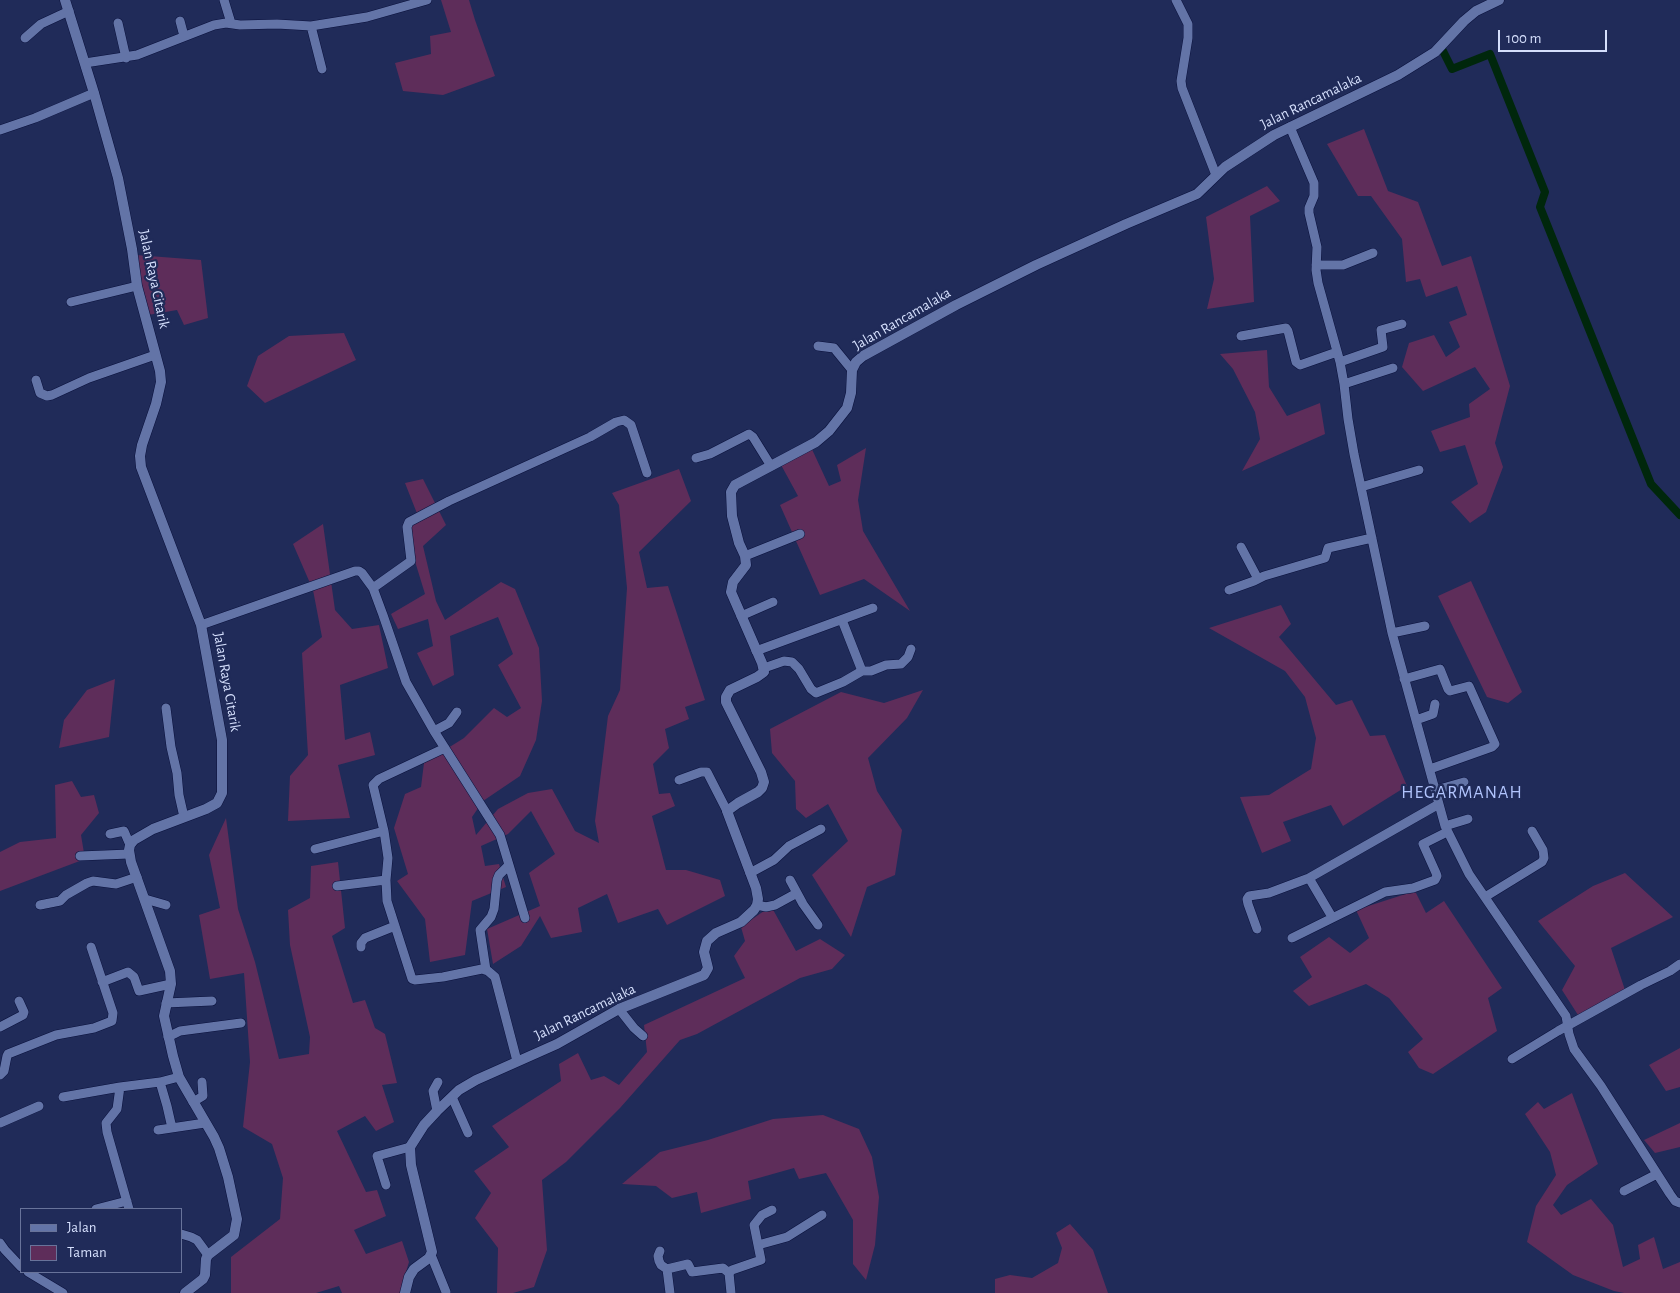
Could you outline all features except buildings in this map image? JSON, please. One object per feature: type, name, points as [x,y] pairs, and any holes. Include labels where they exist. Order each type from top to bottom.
[{"type":"street","name":"Jalan Raya Citarik","points":[[65,0],[118,178],[137,286],[156,355],[160,382],[155,409],[142,445],[141,467],[201,624],[222,740],[222,793],[220,799],[213,806],[153,829],[134,840],[129,850]]},
{"type":"street","points":[[224,0],[232,23]]},
{"type":"street","points":[[85,63],[126,58],[214,25],[232,23],[240,25],[277,24],[310,26],[367,17],[427,0]]},
{"type":"street","points":[[1176,0],[1188,24],[1188,38],[1181,81],[1182,88],[1216,175]]},
{"type":"street","name":"Jalan Rancamalaka","points":[[745,556],[739,543],[734,522],[731,492],[738,483],[816,442],[837,422],[845,412],[848,404],[852,370],[856,362],[863,356],[948,309],[1126,224],[1190,198],[1204,189],[1216,175],[1266,139],[1368,90],[1435,52],[1476,11],[1499,0]]},
{"type":"street","points":[[25,38],[41,24],[69,11]]},
{"type":"street","points":[[180,20],[184,36]]},
{"type":"street","points":[[118,22],[126,58]]},
{"type":"street","points":[[310,26],[322,69]]},
{"type":"street","points":[[0,130],[35,118],[94,93]]},
{"type":"street","points":[[1290,127],[1314,183],[1314,196],[1308,213],[1317,247],[1316,265],[1320,292],[1340,362],[1351,438],[1392,633],[1446,829],[1469,874],[1566,1016],[1574,1049],[1601,1086],[1670,1194],[1680,1203]]},
{"type":"street","points":[[1316,265],[1343,265],[1373,253]]},
{"type":"street","points":[[71,302],[137,286]]},
{"type":"street","points":[[1340,362],[1383,347],[1381,330],[1402,324]]},
{"type":"street","points":[[1241,336],[1286,328],[1296,362],[1300,365],[1337,352]]},
{"type":"street","points":[[818,346],[834,348],[852,370]]},
{"type":"street","points":[[36,380],[40,393],[47,396],[52,395],[89,378],[156,355]]},
{"type":"street","points":[[1344,384],[1394,368]]},
{"type":"street","points":[[372,588],[411,561],[407,527],[409,522],[449,501],[590,437],[616,422],[624,420],[631,425],[648,473]]},
{"type":"street","points":[[696,458],[710,454],[749,434],[753,437],[771,466]]},
{"type":"street","points":[[1361,487],[1419,470]]},
{"type":"street","points":[[727,812],[738,803],[758,792],[764,782],[728,707],[726,697],[732,688],[764,672],[764,668],[732,596],[731,587],[746,565],[745,556],[800,534]]},
{"type":"street","points":[[1229,590],[1264,576],[1325,558],[1328,548],[1372,538]]},
{"type":"street","points":[[1241,547],[1258,579]]},
{"type":"street","points":[[201,624],[359,570],[372,588],[406,682],[434,732],[500,835],[525,918]]},
{"type":"street","points":[[741,616],[773,602]]},
{"type":"street","points":[[756,651],[873,608]]},
{"type":"street","points":[[842,620],[862,671]]},
{"type":"street","points":[[1392,633],[1425,626]]},
{"type":"street","points":[[764,668],[784,661],[792,662],[799,668],[811,689],[816,693],[850,679],[862,671],[871,671],[886,665],[901,664],[908,658],[911,649]]},
{"type":"street","points":[[1404,679],[1440,669],[1450,691],[1469,686],[1494,744],[1492,747],[1430,769]]},
{"type":"street","points":[[1416,720],[1433,714],[1435,704]]},
{"type":"street","points":[[166,708],[184,817]]},
{"type":"street","points":[[434,732],[449,723],[457,712]]},
{"type":"street","points":[[445,748],[379,779],[373,785],[384,831],[388,858],[387,901],[410,976],[415,980],[482,969],[495,977],[517,1061]]},
{"type":"street","points":[[679,780],[701,772],[707,772],[727,812],[756,888],[757,905],[766,907],[775,905],[798,893]]},
{"type":"street","points":[[1436,790],[1464,782]]},
{"type":"street","points":[[1256,928],[1247,897],[1274,891],[1309,878],[1439,804]]},
{"type":"street","points":[[1292,938],[1384,892],[1413,888],[1435,880],[1436,873],[1422,844],[1446,829],[1468,819]]},
{"type":"street","points":[[750,873],[774,860],[789,846],[821,829]]},
{"type":"street","points":[[110,834],[124,831],[137,877],[170,971],[171,984],[164,1016],[179,1077],[219,1148],[228,1177],[237,1219],[234,1235],[208,1256],[206,1259],[205,1275],[185,1293]]},
{"type":"street","points":[[315,849],[384,831]]},
{"type":"street","points":[[1485,897],[1542,862],[1544,858],[1543,850],[1532,831]]},
{"type":"street","points":[[80,856],[129,850]]},
{"type":"street","points":[[486,970],[480,930],[491,917],[494,909],[499,875],[509,865]]},
{"type":"street","points":[[40,905],[60,900],[87,883],[116,884],[137,877]]},
{"type":"street","points":[[1309,878],[1332,917]]},
{"type":"street","points":[[337,886],[386,880]]},
{"type":"street","points":[[790,880],[818,925]]},
{"type":"street","points":[[145,898],[166,905]]},
{"type":"street","name":"Jalan Rancamalaka","points":[[410,1147],[424,1125],[437,1111],[459,1090],[476,1080],[557,1044],[619,1009],[704,975],[708,968],[704,952],[707,941],[716,933],[741,922],[757,905]]},
{"type":"street","points":[[361,946],[361,942],[365,938],[395,926]]},
{"type":"street","points":[[0,1075],[4,1071],[8,1054],[56,1035],[94,1028],[112,1021],[113,1013],[91,947]]},
{"type":"street","points":[[1512,1059],[1634,988],[1670,971],[1680,964]]},
{"type":"street","points":[[102,982],[128,972],[134,977],[140,991],[171,984]]},
{"type":"street","points":[[0,1027],[24,1014],[19,1000]]},
{"type":"street","points":[[166,1003],[212,1001]]},
{"type":"street","points":[[619,1009],[643,1036]]},
{"type":"street","points":[[168,1036],[180,1031],[241,1023]]},
{"type":"street","points":[[63,1097],[160,1082],[179,1077]]},
{"type":"street","points":[[160,1082],[172,1128]]},
{"type":"street","points":[[193,1102],[203,1096],[202,1082]]},
{"type":"street","points":[[437,1111],[433,1091],[438,1082]]},
{"type":"street","points":[[104,1208],[128,1205],[106,1126],[108,1120],[117,1109],[120,1087]]},
{"type":"street","points":[[452,1097],[468,1133]]},
{"type":"street","points":[[0,1123],[39,1106]]},
{"type":"street","points":[[158,1130],[205,1123]]},
{"type":"street","points":[[386,1185],[377,1156],[410,1147],[409,1155],[430,1240],[431,1255],[446,1292]]},
{"type":"street","points":[[1624,1191],[1657,1174]]},
{"type":"street","points":[[729,1273],[732,1270],[760,1260],[754,1225],[762,1215],[772,1210]]},
{"type":"street","points":[[758,1245],[787,1237],[822,1215]]},
{"type":"street","points":[[182,1234],[197,1240],[208,1256]]},
{"type":"street","points":[[0,1244],[20,1265]]},
{"type":"street","points":[[660,1251],[659,1261],[667,1269],[688,1264],[692,1272],[723,1268],[729,1273],[731,1293]]},
{"type":"street","points":[[406,1293],[406,1284],[412,1272],[431,1255]]},
{"type":"street","points":[[667,1269],[670,1293]]},
{"type":"street","points":[[30,1273],[63,1293]]},
{"type":"green space","points":[[441,0],[469,0],[495,76],[443,95],[403,91],[395,63],[431,54],[430,36],[451,32]]},
{"type":"green space","points":[[1364,129],[1388,191],[1418,202],[1442,266],[1471,256],[1510,386],[1495,443],[1503,467],[1486,512],[1470,523],[1451,502],[1478,484],[1465,445],[1440,452],[1431,431],[1470,417],[1469,404],[1490,389],[1475,367],[1423,391],[1402,367],[1409,343],[1434,335],[1446,357],[1460,347],[1449,322],[1467,315],[1457,286],[1426,297],[1420,279],[1406,282],[1402,239],[1371,196],[1358,196],[1327,144]]},
{"type":"green space","points":[[1267,186],[1280,201],[1250,216],[1254,302],[1207,309],[1214,279],[1206,217]]},
{"type":"green space","points":[[136,255],[201,260],[208,318],[184,325],[177,310],[148,315],[134,281]]},
{"type":"green space","points":[[344,333],[356,360],[265,403],[247,386],[258,356],[289,336]]},
{"type":"green space","points":[[1267,350],[1269,387],[1287,416],[1320,403],[1325,434],[1242,471],[1260,439],[1255,412],[1233,369],[1220,354]]},
{"type":"green space","points":[[810,445],[829,486],[841,481],[837,465],[866,448],[858,500],[863,531],[910,611],[864,579],[820,595],[780,505],[798,496],[780,463]]},
{"type":"green space","points":[[679,469],[691,501],[639,552],[647,588],[668,586],[705,700],[685,707],[689,719],[665,729],[669,748],[653,764],[659,794],[670,793],[675,806],[652,816],[666,870],[686,870],[720,880],[725,896],[667,925],[658,909],[618,923],[607,894],[578,908],[582,932],[551,938],[540,916],[521,946],[493,964],[487,929],[540,906],[529,873],[555,854],[531,811],[508,834],[481,846],[485,866],[499,864],[506,887],[472,901],[465,955],[430,962],[425,919],[397,881],[408,874],[394,828],[405,794],[421,787],[424,763],[464,738],[494,708],[507,717],[521,708],[498,665],[513,654],[498,617],[450,636],[454,675],[433,686],[417,653],[433,646],[428,619],[398,629],[391,614],[425,594],[406,532],[418,516],[405,483],[423,479],[446,525],[423,546],[436,601],[445,620],[501,582],[515,589],[539,648],[542,701],[536,740],[520,776],[483,801],[472,817],[476,835],[498,809],[528,793],[552,789],[575,831],[599,843],[595,821],[608,716],[620,690],[627,588],[619,505],[612,493]]},
{"type":"green space","points":[[323,524],[335,610],[352,629],[379,625],[388,668],[340,685],[345,740],[370,732],[375,755],[338,765],[350,818],[288,821],[290,776],[308,755],[302,653],[322,637],[313,590],[293,544]]},
{"type":"green space","points":[[1471,581],[1522,692],[1508,703],[1487,697],[1438,596]]},
{"type":"green space","points":[[1281,605],[1291,624],[1279,637],[1336,705],[1352,700],[1370,736],[1385,735],[1407,786],[1343,826],[1331,805],[1283,822],[1291,841],[1262,853],[1240,797],[1269,795],[1311,769],[1316,738],[1305,697],[1285,671],[1209,628]]},
{"type":"green space","points":[[115,679],[109,737],[59,748],[64,720],[87,690]]},
{"type":"green space","points":[[923,690],[907,718],[868,758],[877,791],[902,830],[895,875],[867,887],[851,937],[812,875],[848,841],[828,804],[806,818],[796,809],[795,781],[772,753],[770,729],[841,692],[884,703]]},
{"type":"green space","points":[[72,781],[81,797],[94,795],[99,813],[81,835],[85,859],[0,891],[0,852],[20,842],[56,838],[55,785]]},
{"type":"green space","points":[[226,818],[238,909],[255,962],[279,1059],[309,1054],[310,1037],[290,945],[288,910],[310,898],[311,866],[338,862],[345,928],[332,936],[353,1003],[365,1000],[375,1028],[385,1034],[397,1083],[382,1085],[394,1122],[376,1131],[365,1116],[337,1131],[366,1192],[377,1190],[386,1216],[354,1230],[366,1254],[402,1241],[409,1262],[402,1285],[403,1293],[342,1293],[339,1286],[316,1293],[231,1293],[231,1257],[280,1219],[283,1178],[272,1144],[243,1127],[250,1062],[244,973],[210,979],[199,915],[220,908],[209,855]]},
{"type":"green space","points":[[1625,873],[1673,917],[1611,948],[1625,990],[1578,1015],[1562,990],[1575,966],[1538,921],[1593,886]]},
{"type":"green space","points":[[1415,891],[1426,913],[1444,901],[1502,988],[1488,998],[1497,1031],[1433,1074],[1419,1068],[1408,1052],[1423,1039],[1389,998],[1366,984],[1309,1006],[1293,991],[1312,977],[1300,957],[1329,937],[1350,953],[1369,938],[1356,910]]},
{"type":"green space","points":[[771,906],[796,951],[820,939],[845,955],[832,969],[800,978],[697,1034],[680,1040],[620,1108],[566,1162],[542,1180],[547,1250],[534,1287],[513,1293],[497,1293],[498,1248],[475,1218],[491,1193],[474,1171],[509,1147],[492,1126],[561,1081],[559,1064],[578,1053],[591,1080],[604,1076],[619,1085],[647,1052],[644,1025],[745,978],[734,956],[745,941],[741,927]]},
{"type":"green space","points":[[1680,1048],[1680,1087],[1666,1091],[1649,1065]]},
{"type":"green space","points":[[1572,1093],[1598,1164],[1567,1185],[1553,1205],[1561,1215],[1591,1199],[1613,1225],[1623,1267],[1640,1259],[1638,1245],[1654,1237],[1663,1269],[1680,1262],[1680,1293],[1624,1293],[1614,1291],[1573,1275],[1527,1242],[1536,1206],[1556,1175],[1550,1152],[1525,1114],[1538,1102],[1544,1109]]},
{"type":"green space","points":[[823,1115],[859,1129],[872,1157],[879,1197],[875,1245],[866,1280],[853,1264],[853,1220],[826,1173],[799,1179],[794,1168],[748,1181],[751,1199],[701,1213],[697,1192],[672,1198],[656,1186],[622,1184],[660,1152],[708,1140],[773,1119]]},
{"type":"green space","points":[[1680,1123],[1680,1147],[1655,1153],[1644,1140]]},
{"type":"green space","points":[[1070,1224],[1093,1250],[1108,1293],[995,1293],[995,1279],[1010,1275],[1032,1278],[1058,1263],[1062,1248],[1056,1233]]},
{"type":"waterway","points":[[1441,47],[1452,69],[1490,54],[1545,192],[1540,207],[1651,484],[1680,515]]},
{"type":"district","name":"HEGARMANAH","points":[[1462,793]]}]
